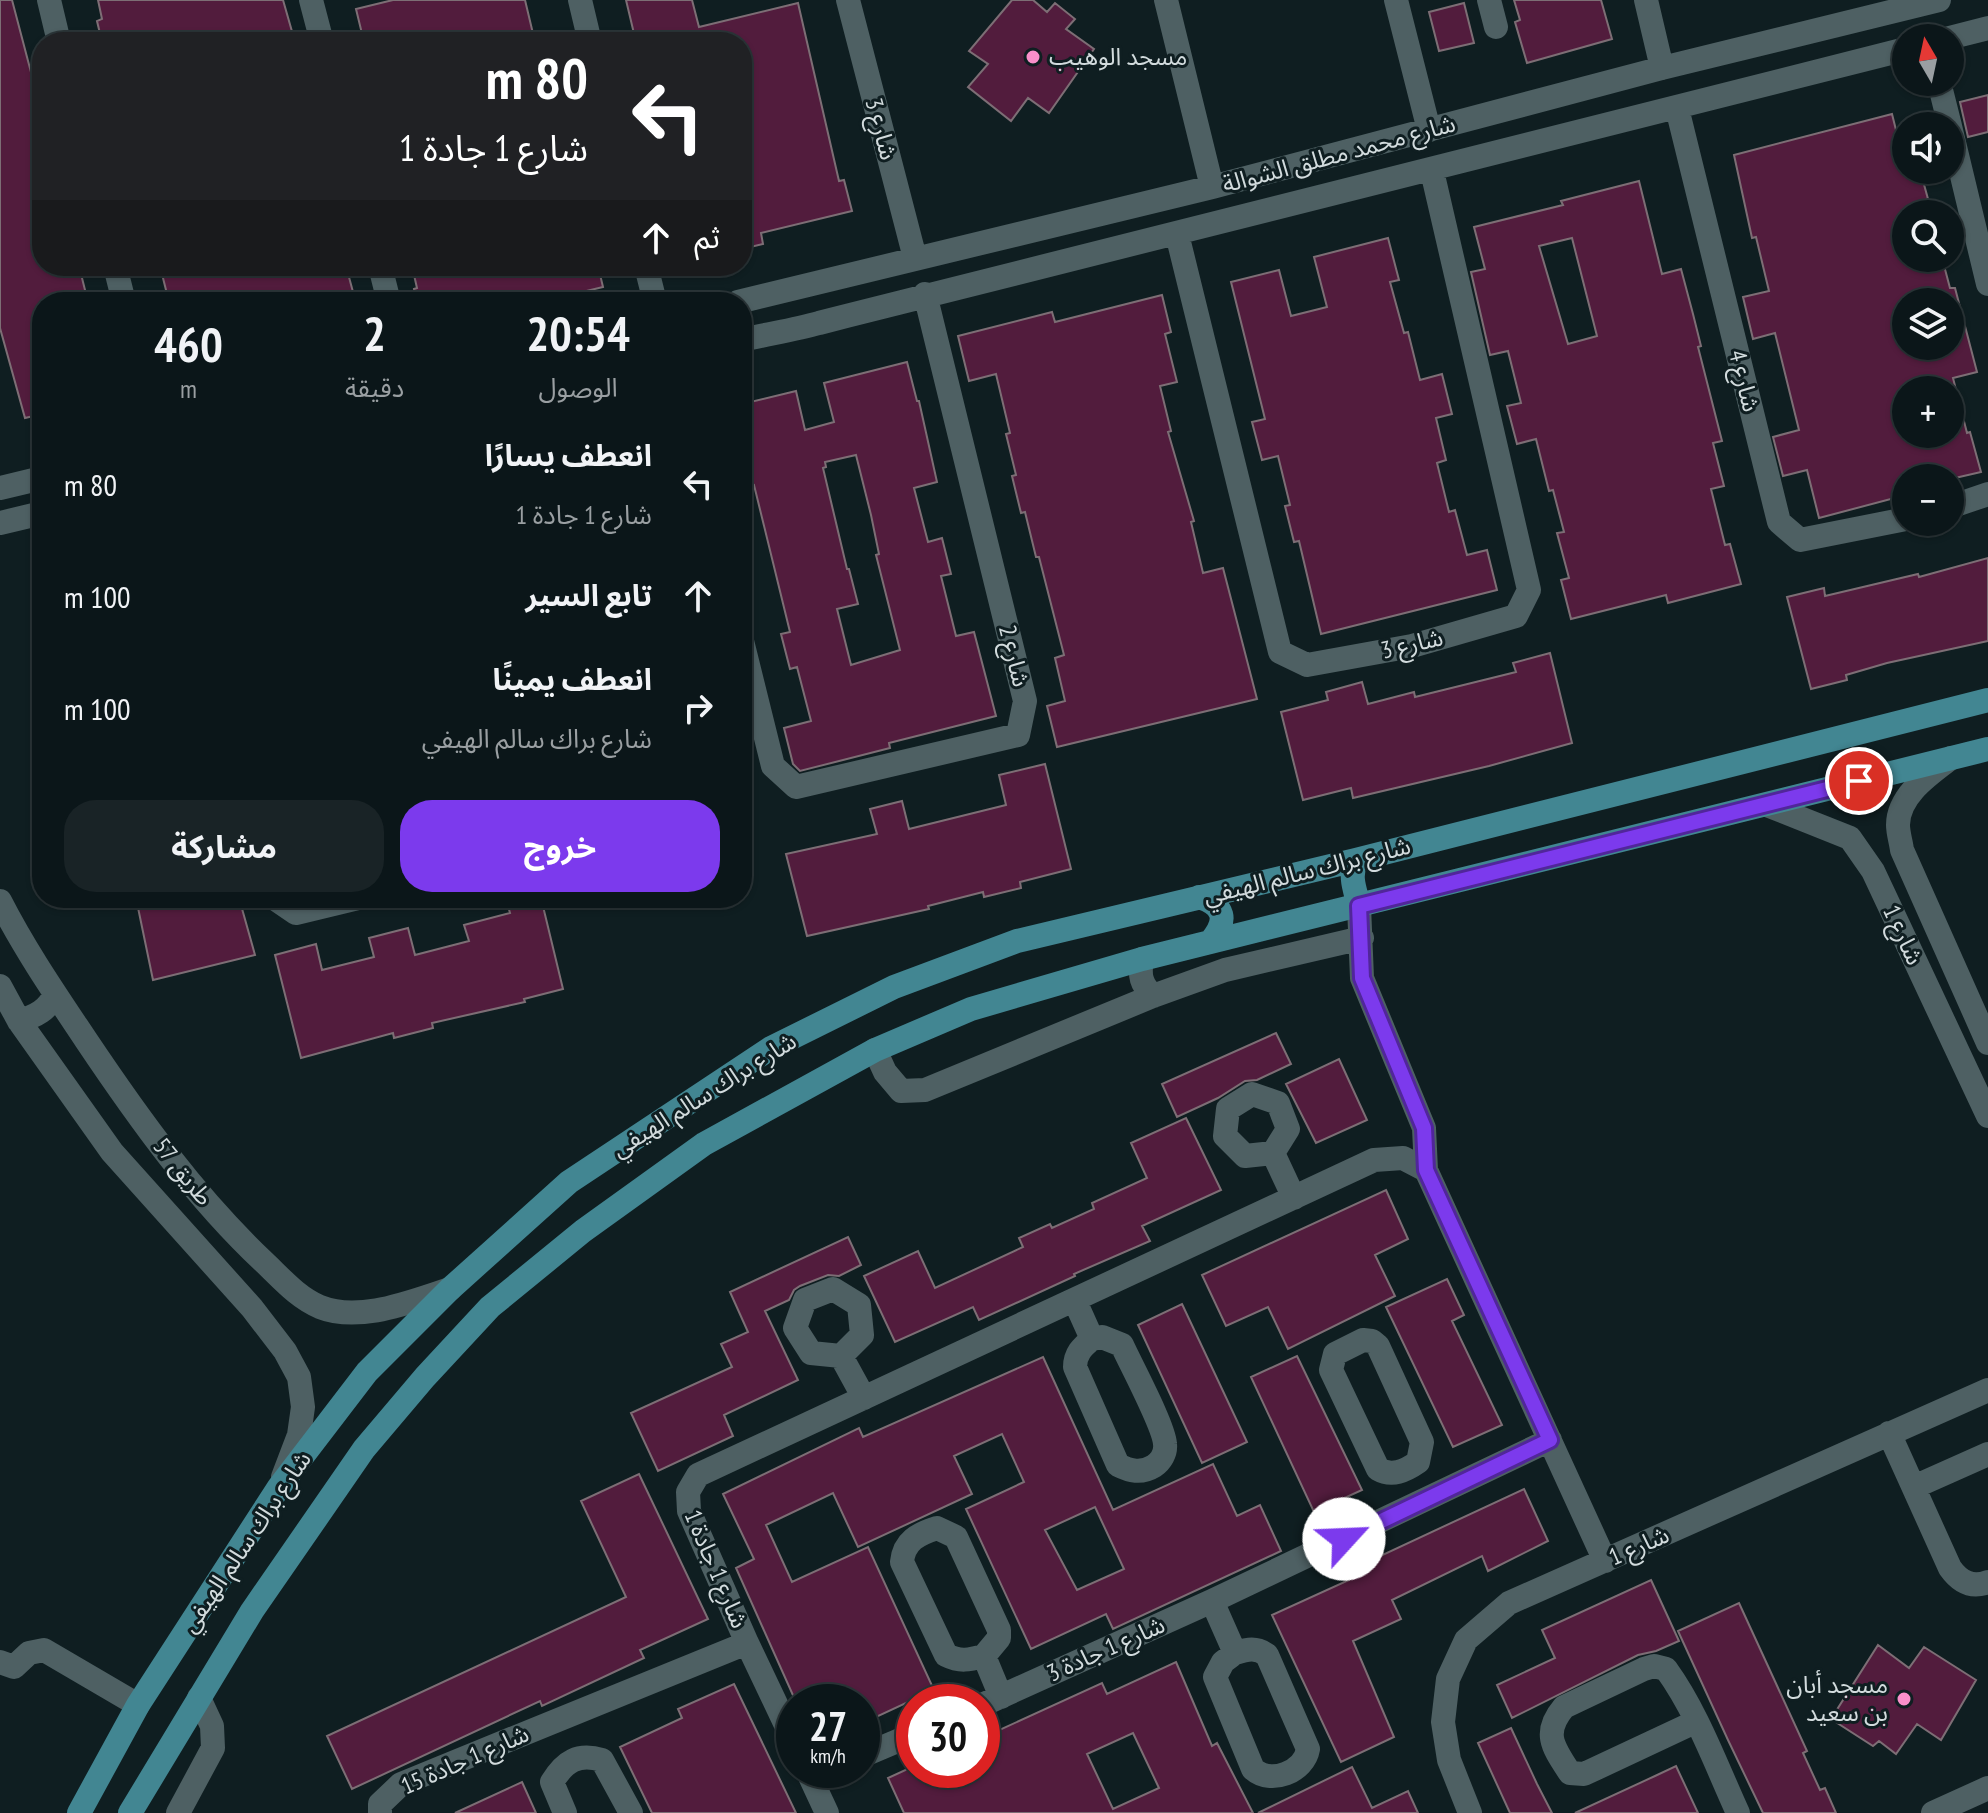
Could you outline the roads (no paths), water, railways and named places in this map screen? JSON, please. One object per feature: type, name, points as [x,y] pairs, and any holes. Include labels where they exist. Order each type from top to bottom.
[{"type":"main road","name":"شارع براك سالم الهيفي","points":[[79,1813],[138,1705],[279,1487],[367,1372],[450,1289],[569,1182],[771,1048],[894,987],[1017,941],[1356,860],[1988,700]]},
{"type":"main road","name":"شارع براك سالم الهيفي","points":[[130,1813],[252,1611],[364,1449],[425,1377],[490,1307],[583,1231],[704,1144],[875,1050],[971,1009],[1211,941],[1988,749]]},
{"type":"main road","points":[[1356,860],[1352,884],[1359,906]]},
{"type":"main road","points":[[1199,897],[1213,902],[1222,915],[1221,929],[1211,941]]},
{"type":"street","points":[[49,0],[57,32]]},
{"type":"street","points":[[311,0],[319,32]]},
{"type":"street","points":[[580,0],[588,32]]},
{"type":"street","name":"شارع 3","points":[[848,0],[915,258]]},
{"type":"street","points":[[1167,0],[1212,187]]},
{"type":"street","points":[[1396,0],[1429,130]]},
{"type":"street","points":[[1489,0],[1496,27]]},
{"type":"street","points":[[1646,0],[1662,68]]},
{"type":"street","name":"شارع محمد مطلق الشوالة","points":[[752,299],[1212,187],[1925,2]]},
{"type":"street","points":[[1964,34],[1988,28]]},
{"type":"street","points":[[1819,29],[1811,41],[1811,52],[1815,62],[1824,70]]},
{"type":"street","points":[[1745,47],[1775,61],[1776,74],[1765,85]]},
{"type":"street","name":"شارع محمد مطلق الشوالة","points":[[752,338],[1432,171],[1892,53]]},
{"type":"street","name":"شارع 4","points":[[1677,108],[1779,522],[1800,540],[1892,522]]},
{"type":"street","name":"شارع 3","points":[[1177,234],[1280,652],[1307,665],[1412,646],[1516,616],[1529,590],[1432,171]]},
{"type":"street","points":[[1964,184],[1988,284]]},
{"type":"street","points":[[810,284],[802,295],[800,306],[817,324]]},
{"type":"street","name":"شارع 2","points":[[752,681],[773,766],[796,787],[1018,735],[1025,701],[925,294]]},
{"type":"street","points":[[752,304],[759,305],[764,314],[763,327],[752,335]]},
{"type":"street","points":[[0,488],[32,480]]},
{"type":"street","points":[[1964,502],[1988,494]]},
{"type":"street","points":[[0,523],[32,515]]},
{"type":"street","name":"شارع 1","points":[[1951,758],[1923,780],[1905,800],[1897,823],[1902,850],[1988,1043]]},
{"type":"street","name":"شارع 1","points":[[1767,805],[1850,838],[1873,871],[1988,1116]]},
{"type":"street","points":[[1887,902],[1898,890],[1909,888],[1921,894]]},
{"type":"street","name":"طريق 57","points":[[0,901],[55,994],[182,1174],[238,1238],[296,1294],[323,1308],[350,1311],[396,1306],[450,1289]]},
{"type":"street","points":[[1359,906],[1362,978],[1424,1128],[1426,1170],[1605,1561]]},
{"type":"street","points":[[289,908],[296,913],[317,908]]},
{"type":"street","points":[[875,1050],[885,1072],[901,1091],[925,1090],[1153,996],[1225,970],[1362,938]]},
{"type":"street","points":[[1142,959],[1139,975],[1153,996]]},
{"type":"street","name":"طريق 57","points":[[0,986],[19,1021],[112,1152],[252,1308],[285,1351],[299,1377],[303,1407],[299,1435],[279,1487]]},
{"type":"street","points":[[19,1021],[43,1011],[55,994]]},
{"type":"street","points":[[1273,1153],[1294,1198]]},
{"type":"street","name":"شارع 1 جادة 1","points":[[776,1704],[689,1511],[688,1492],[698,1475],[1374,1160],[1403,1158],[1426,1170]]},
{"type":"street","points":[[1075,1301],[1092,1339]]},
{"type":"street","points":[[1102,1337],[1122,1345],[1165,1441],[1161,1459],[1152,1467],[1140,1471],[1118,1465],[1075,1367],[1075,1358],[1092,1339],[1102,1337]]},
{"type":"street","points":[[1363,1340],[1372,1341],[1378,1346],[1422,1442],[1418,1462],[1407,1470],[1385,1473],[1378,1469],[1331,1370],[1335,1354],[1349,1345],[1363,1340]]},
{"type":"street","points":[[841,1356],[864,1398]]},
{"type":"street","name":"شارع 1","points":[[1470,1813],[1449,1760],[1443,1722],[1448,1679],[1466,1640],[1509,1603],[1988,1389]]},
{"type":"street","points":[[1889,1433],[1955,1576],[1972,1585],[1988,1582]]},
{"type":"street","name":"شارع 1 جادة 3","points":[[1000,1697],[1212,1601],[1550,1440]]},
{"type":"street","points":[[1914,1487],[1988,1454]]},
{"type":"street","points":[[1407,1470],[1423,1501]]},
{"type":"street","points":[[937,1528],[956,1537],[999,1630],[999,1638],[984,1656],[956,1660],[946,1655],[902,1562],[903,1551],[921,1533],[937,1528]]},
{"type":"street","points":[[1212,1601],[1235,1653]]},
{"type":"street","name":"شارع 1 جادة 15","points":[[380,1813],[380,1804],[401,1784],[747,1643]]},
{"type":"street","points":[[1250,1649],[1261,1650],[1267,1655],[1308,1749],[1302,1764],[1288,1772],[1270,1778],[1261,1776],[1253,1769],[1215,1677],[1223,1662],[1235,1653],[1250,1649]]},
{"type":"street","points":[[0,1662],[14,1667],[29,1653],[44,1650],[138,1705]]},
{"type":"street","name":"شارع 1 جادة 3","points":[[984,1656],[989,1684]]},
{"type":"street","points":[[1695,1722],[1584,1774],[1570,1773],[1557,1753],[1550,1734],[1555,1717],[1564,1707],[1654,1666],[1666,1669],[1695,1722],[1738,1813]]},
{"type":"street","points":[[178,1813],[213,1748],[212,1726],[199,1698]]},
{"type":"street","name":"شارع 1 جادة 15","points":[[562,1718],[572,1758]]},
{"type":"street","points":[[565,1813],[552,1782],[572,1758],[591,1757],[602,1760],[631,1813]]},
{"type":"street","points":[[820,1788],[827,1813]]},
{"type":"street","points":[[1933,1813],[1988,1788]]},
{"type":"place","name":"مسجد الوهيب","points":[[1033,57]]},
{"type":"place","name":"مسجد أبان بن سعيد","points":[[1904,1699]]}]
